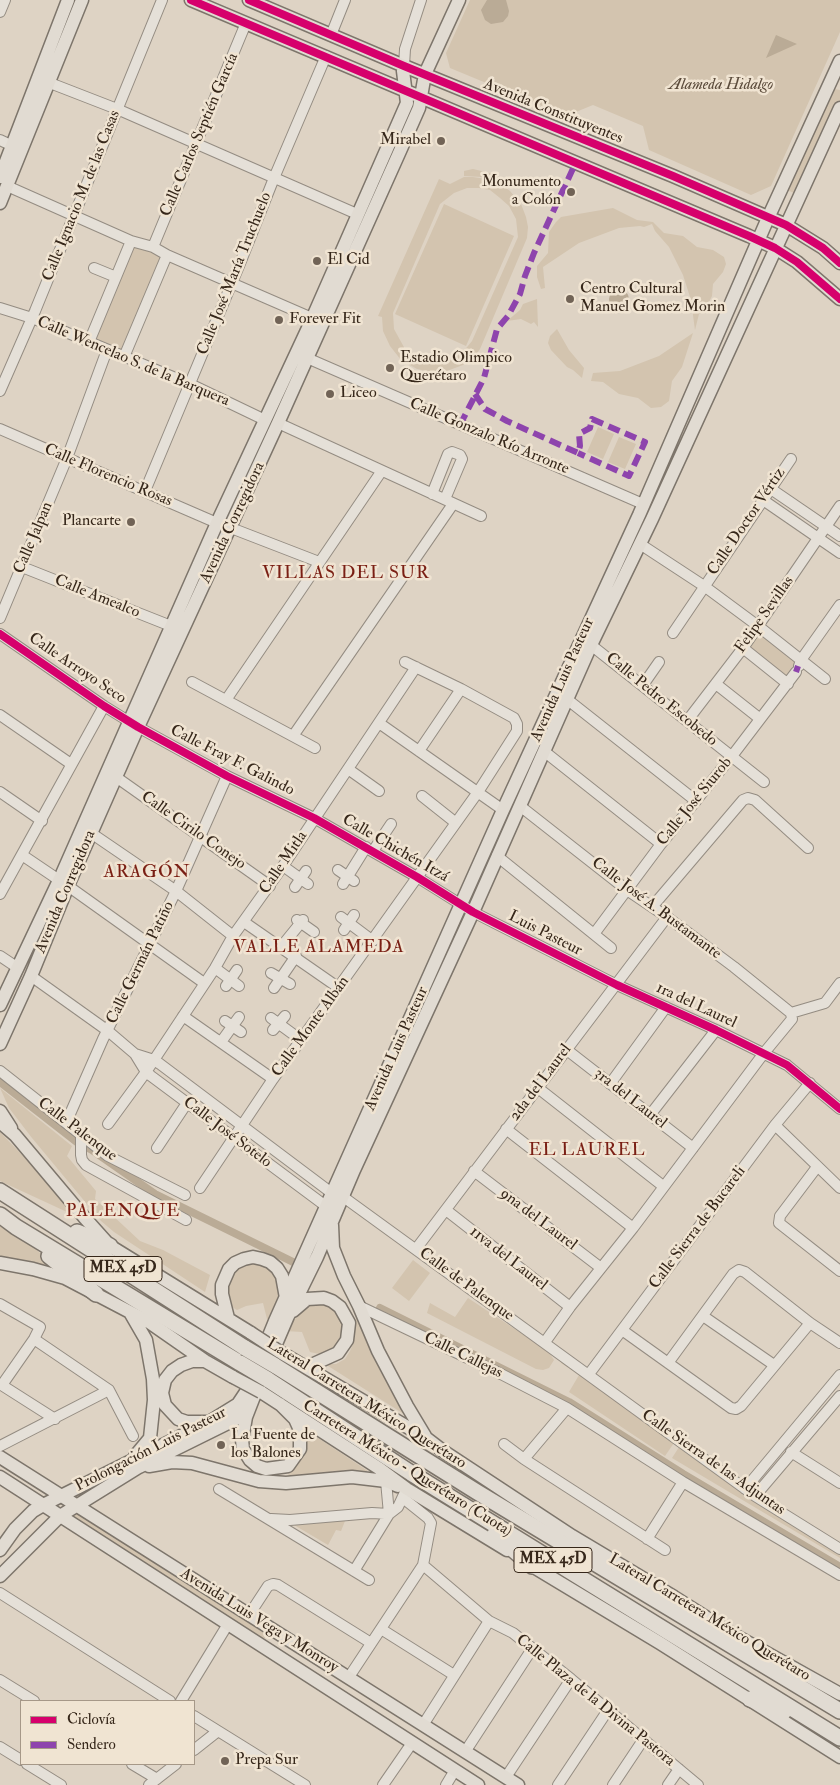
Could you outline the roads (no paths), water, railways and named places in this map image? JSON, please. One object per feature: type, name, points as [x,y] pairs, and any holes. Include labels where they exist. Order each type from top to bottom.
[{"type":"highway","name":"Carretera México - Querétaro (Cuota)","points":[[0,1191],[245,1348],[277,1358],[477,1492],[840,1709]]},
{"type":"highway","name":"Carretera México - Querétaro (Cuota)","points":[[0,1215],[16,1227],[240,1363],[264,1386],[411,1473],[840,1738]]},
{"type":"highway","points":[[43,1218],[110,1246]]},
{"type":"highway","points":[[16,1227],[96,1294]]},
{"type":"highway","points":[[411,1473],[453,1507],[501,1538],[532,1566]]},
{"type":"highway","points":[[775,1659],[840,1709]]},
{"type":"highway","points":[[750,1699],[772,1707],[840,1744]]},
{"type":"main road","points":[[11,145],[50,83],[68,0]]},
{"type":"main road","points":[[0,203],[11,145],[60,38],[82,0]]},
{"type":"main road","points":[[191,0],[760,241],[797,262],[840,299]]},
{"type":"main road","name":"Avenida Constituyentes","points":[[249,0],[275,5],[331,35],[673,176],[786,225],[823,248],[840,263]]},
{"type":"main road","name":"Avenida Corregidora","points":[[0,1005],[91,833],[116,777],[133,724],[230,528],[278,424],[403,144],[418,108],[425,74],[459,0]]},
{"type":"main road","name":"Avenida Luis Pasteur","points":[[288,1316],[332,1221],[338,1195],[503,810],[606,599],[643,504],[760,241],[768,218],[836,78],[840,63]]},
{"type":"main road","name":"Avenida Corregidora","points":[[0,1044],[31,976],[64,883],[133,724],[171,626],[312,318],[407,103],[404,66]]},
{"type":"main road","name":"Avenida Luis Pasteur","points":[[606,599],[640,544],[840,108]]},
{"type":"main road","name":"Avenida Luis Pasteur","points":[[286,1299],[326,1207],[338,1195],[473,912],[568,700],[585,644]]},
{"type":"main road","points":[[0,1111],[15,1135]]},
{"type":"main road","name":"Lateral Carretera México Querétaro","points":[[0,1122],[15,1135],[110,1246],[251,1333],[277,1358],[307,1367],[426,1438],[572,1536],[775,1659],[840,1694]]},
{"type":"main road","points":[[332,1221],[333,1248],[337,1260],[378,1352],[426,1438]]},
{"type":"main road","points":[[228,1318],[222,1294],[222,1285],[229,1269],[235,1263],[244,1259],[262,1259],[270,1262],[277,1268],[282,1276],[286,1299]]},
{"type":"main road","points":[[0,1263],[33,1269],[65,1278],[148,1322],[205,1361],[233,1377],[264,1386],[294,1419],[300,1430],[300,1449],[288,1466],[274,1469],[257,1466],[250,1460],[243,1449],[242,1429],[250,1406]]},
{"type":"main road","points":[[288,1316],[307,1299],[315,1298],[324,1298],[332,1301],[345,1314],[349,1332],[343,1347],[330,1358],[307,1367]]},
{"type":"main road","name":"Prolongación Luis Pasteur","points":[[0,1576],[60,1516],[78,1506],[135,1464],[238,1404],[246,1392],[286,1299]]},
{"type":"main road","points":[[129,1312],[146,1340],[153,1379],[154,1400],[150,1438],[135,1464]]},
{"type":"main road","name":"Prolongación Luis Pasteur","points":[[0,1550],[15,1529],[33,1511],[43,1505],[234,1420],[250,1406],[288,1316]]},
{"type":"main road","points":[[205,1361],[192,1361],[172,1371],[166,1380],[162,1393],[164,1405],[178,1419],[195,1423],[209,1422]]},
{"type":"main road","points":[[280,1404],[380,1468],[405,1494]]},
{"type":"main road","name":"Avenida Luis Vega y Monroy","points":[[0,1457],[518,1785]]},
{"type":"main road","points":[[135,1464],[192,1463],[259,1481],[286,1484],[352,1477],[386,1481],[405,1494],[532,1566],[750,1699],[840,1757]]},
{"type":"main road","name":"Avenida Luis Vega y Monroy","points":[[0,1477],[478,1785]]},
{"type":"main road","points":[[0,1543],[15,1529]]},
{"type":"main road","points":[[264,1647],[274,1630]]},
{"type":"main road","points":[[381,1722],[392,1704]]},
{"type":"street","points":[[0,12],[5,0]]},
{"type":"street","name":"Calle Ignacio M. de las Casas","points":[[0,391],[32,318],[162,0]]},
{"type":"street","points":[[331,35],[346,0]]},
{"type":"street","points":[[404,66],[406,49],[421,0]]},
{"type":"street","name":"Calle Carlos Septién García","points":[[153,247],[246,23]]},
{"type":"street","name":"Calle José María Truchuelo","points":[[145,491],[326,56]]},
{"type":"street","points":[[50,83],[195,143],[357,214]]},
{"type":"street","points":[[3,181],[74,216],[131,241],[153,247],[167,255],[312,318]]},
{"type":"street","points":[[89,342],[131,241]]},
{"type":"street","points":[[124,357],[167,255]]},
{"type":"street","points":[[94,268],[116,277]]},
{"type":"street","name":"Calle Wencelao S. de la Barquera","points":[[0,308],[32,318],[190,384],[265,420]]},
{"type":"street","points":[[67,458],[108,350]]},
{"type":"street","name":"Calle Gonzalo Río Arronte","points":[[307,358],[643,504]]},
{"type":"street","points":[[278,424],[380,472],[481,516]]},
{"type":"street","name":"Calle Florencio Rosas","points":[[0,429],[217,523]]},
{"type":"street","points":[[293,736],[449,502],[462,459],[460,455],[452,452],[448,454],[432,494]]},
{"type":"street","name":"Calle Jalpan","points":[[0,618],[67,458]]},
{"type":"street","name":"Calle Doctor Vértiz","points":[[673,633],[791,458]]},
{"type":"street","points":[[226,700],[380,472]]},
{"type":"street","points":[[771,489],[840,536]]},
{"type":"street","points":[[763,500],[840,553]]},
{"type":"street","name":"Felipe Sevillas","points":[[687,721],[743,648],[840,506]]},
{"type":"street","points":[[230,528],[319,562]]},
{"type":"street","points":[[640,544],[704,586],[758,626],[798,666],[825,679]]},
{"type":"street","name":"Calle Amealco","points":[[22,567],[171,626]]},
{"type":"street","name":"Calle José Siurob","points":[[594,934],[661,844],[732,756],[759,718],[788,684],[798,666],[840,605]]},
{"type":"street","name":"Calle Arroyo Seco","points":[[0,634],[133,724]]},
{"type":"street","name":"Calle Pedro Escobedo","points":[[585,644],[643,685],[764,782]]},
{"type":"street","points":[[743,648],[788,684]]},
{"type":"street","points":[[405,662],[461,689],[419,751]]},
{"type":"street","points":[[643,685],[659,662]]},
{"type":"street","name":"Calle Mitla","points":[[108,1124],[146,1072],[215,968],[233,936],[270,886],[416,668]]},
{"type":"street","points":[[192,682],[315,748]]},
{"type":"street","points":[[716,684],[759,718]]},
{"type":"street","name":"Calle Monte Albán","points":[[200,1188],[273,1079],[478,792],[516,731],[517,724],[514,718],[461,689]]},
{"type":"street","points":[[568,700],[696,801]]},
{"type":"street","points":[[0,894],[104,706]]},
{"type":"street","points":[[0,715],[71,764]]},
{"type":"street","name":"Calle Fray F. Galindo","points":[[133,724],[227,776],[314,818]]},
{"type":"street","points":[[379,724],[503,810]]},
{"type":"street","points":[[544,752],[661,844]]},
{"type":"street","points":[[348,769],[379,791]]},
{"type":"street","name":"Calle Germán Patiño","points":[[66,1123],[149,944],[176,891],[227,776]]},
{"type":"street","name":"Calle Cirilo Conejo","points":[[116,777],[270,886]]},
{"type":"street","points":[[0,792],[42,821]]},
{"type":"street","points":[[422,796],[456,823]]},
{"type":"street","points":[[652,907],[743,800],[748,798],[755,800],[808,848]]},
{"type":"street","name":"Calle José A. Bustamante","points":[[520,806],[627,890],[734,967],[790,1013]]},
{"type":"street","name":"Calle Chichén Itzá","points":[[314,818],[462,904]]},
{"type":"street","points":[[338,870],[348,881],[369,849],[391,824]]},
{"type":"street","points":[[91,833],[176,891],[233,936]]},
{"type":"street","points":[[22,855],[204,983]]},
{"type":"street","points":[[497,856],[611,948]]},
{"type":"street","points":[[283,866],[302,881]]},
{"type":"street","points":[[0,870],[9,877]]},
{"type":"street","name":"Luis Pasteur","points":[[462,904],[473,912],[617,985]]},
{"type":"street","name":"2da del Laurel","points":[[416,1249],[667,918]]},
{"type":"street","points":[[281,947],[300,921],[314,932]]},
{"type":"street","points":[[347,921],[373,941]]},
{"type":"street","points":[[244,922],[296,956],[339,988]]},
{"type":"street","points":[[0,956],[18,968]]},
{"type":"street","points":[[274,988],[285,981],[296,956]]},
{"type":"street","points":[[215,968],[232,984],[237,970]]},
{"type":"street","points":[[271,973],[285,981]]},
{"type":"street","name":"Calle José Sotelo","points":[[31,976],[108,1031],[135,1054],[146,1072],[326,1207]]},
{"type":"street","points":[[545,1342],[764,1053],[792,1019],[790,1013],[822,1005],[840,983]]},
{"type":"street","name":"1ra del Laurel","points":[[617,985],[788,1065],[840,1110]]},
{"type":"street","points":[[610,1084],[666,1007]]},
{"type":"street","points":[[183,1016],[273,1079]]},
{"type":"street","points":[[277,1022],[301,1040]]},
{"type":"street","points":[[221,1042],[234,1024]]},
{"type":"street","points":[[650,1115],[716,1030]]},
{"type":"street","name":"3ra del Laurel","points":[[567,1050],[693,1148]]},
{"type":"street","name":"Calle José Sotelo","points":[[135,1054],[154,1060],[242,1127],[338,1195]]},
{"type":"street","name":"Calle Palenque","points":[[0,1071],[81,1137],[108,1156],[185,1196]]},
{"type":"street","name":"Calle Sierra de Bucareli","points":[[589,1374],[775,1125],[810,1083]]},
{"type":"street","points":[[538,1088],[663,1186]]},
{"type":"street","points":[[157,1148],[187,1103]]},
{"type":"street","points":[[775,1125],[816,1167],[840,1188]]},
{"type":"street","points":[[506,1129],[633,1228]]},
{"type":"street","points":[[81,1137],[82,1160],[86,1165],[186,1220]]},
{"type":"street","points":[[816,1167],[780,1216],[780,1223],[840,1271]]},
{"type":"street","name":"9na del Laurel","points":[[474,1171],[602,1268]]},
{"type":"street","name":"Calle de Palenque","points":[[338,1195],[589,1374]]},
{"type":"street","name":"11va del Laurel","points":[[446,1210],[570,1308]]},
{"type":"street","points":[[668,1363],[733,1274],[739,1270],[745,1272],[840,1343]]},
{"type":"street","points":[[0,1304],[40,1327],[34,1339],[1,1385],[55,1419]]},
{"type":"street","name":"Calle Callejas","points":[[359,1306],[494,1370],[567,1408],[683,1482],[840,1575]]},
{"type":"street","points":[[703,1316],[774,1365]]},
{"type":"street","points":[[622,1330],[731,1408],[736,1409],[741,1406],[810,1322]]},
{"type":"street","points":[[34,1339],[108,1390],[133,1436]]},
{"type":"street","name":"Calle Sierra de las Adjuntas","points":[[589,1374],[754,1496],[840,1549]]},
{"type":"street","points":[[744,1489],[840,1375]]},
{"type":"street","points":[[0,1446],[108,1390]]},
{"type":"street","points":[[754,1496],[840,1396]]},
{"type":"street","points":[[524,1459],[567,1408]]},
{"type":"street","points":[[504,1444],[524,1459],[665,1550]]},
{"type":"street","points":[[791,1452],[840,1483]]},
{"type":"street","points":[[386,1481],[390,1514]]},
{"type":"street","points":[[647,1539],[683,1482]]},
{"type":"street","points":[[219,1489],[369,1580]]},
{"type":"street","points":[[349,1678],[423,1565],[431,1523],[405,1494],[354,1571]]},
{"type":"street","points":[[270,1519],[290,1520],[372,1513],[390,1514]]},
{"type":"street","name":"Calle Plaza de la Divina Pastora","points":[[423,1565],[488,1621],[513,1634],[571,1679],[698,1785]]},
{"type":"street","points":[[249,1615],[268,1586],[278,1585],[371,1643]]},
{"type":"street","points":[[0,1593],[168,1700]]},
{"type":"street","points":[[423,1725],[488,1621]]},
{"type":"street","points":[[182,1700],[228,1624]]},
{"type":"street","points":[[381,1629],[454,1675]]},
{"type":"street","points":[[465,1752],[532,1649]]},
{"type":"street","points":[[506,1777],[571,1679]]},
{"type":"street","points":[[0,1680],[32,1700]]},
{"type":"street","points":[[558,1785],[608,1710]]},
{"type":"street","points":[[195,1717],[305,1785]]},
{"type":"street","points":[[195,1749],[218,1731]]},
{"type":"street","points":[[613,1785],[643,1740]]},
{"type":"street","points":[[383,1785],[412,1743]]},
{"type":"street","points":[[0,1747],[20,1759]]},
{"type":"street","points":[[29,1765],[61,1785]]},
{"type":"street","points":[[133,1765],[153,1782],[175,1765]]},
{"type":"street","points":[[668,1785],[679,1769]]},
{"type":"street","points":[[446,1785],[455,1770]]},
{"type":"waterway","points":[[0,1082],[77,1142],[92,1150],[155,1194],[293,1262]]},
{"type":"waterway","points":[[380,1308],[569,1402],[683,1474],[840,1567]]},
{"type":"place","name":"Mirabel","points":[[441,141]]},
{"type":"place","name":"Monumento a Colón","points":[[571,192]]},
{"type":"place","name":"El Cid","points":[[317,261]]},
{"type":"place","name":"Centro Cultural Manuel Gomez Morin","points":[[570,299]]},
{"type":"place","name":"Forever Fit","points":[[279,320]]},
{"type":"place","name":"Estadio Olimpico Querétaro","points":[[390,368]]},
{"type":"place","name":"Liceo","points":[[330,394]]},
{"type":"place","name":"Plancarte","points":[[131,522]]},
{"type":"place","name":"La Fuente de los Balones","points":[[221,1445]]},
{"type":"place","name":"Prepa Sur","points":[[225,1761]]},
{"type":"district","name":"VILLAS DEL SUR","points":[[346,574]]},
{"type":"district","name":"ARAGÓN","points":[[147,873]]},
{"type":"district","name":"VALLE ALAMEDA","points":[[319,948]]},
{"type":"district","name":"EL LAUREL","points":[[587,1151]]},
{"type":"district","name":"PALENQUE","points":[[123,1212]]},
{"type":"park label","name":"Alameda Hidalgo","points":[[721,86]]}]
